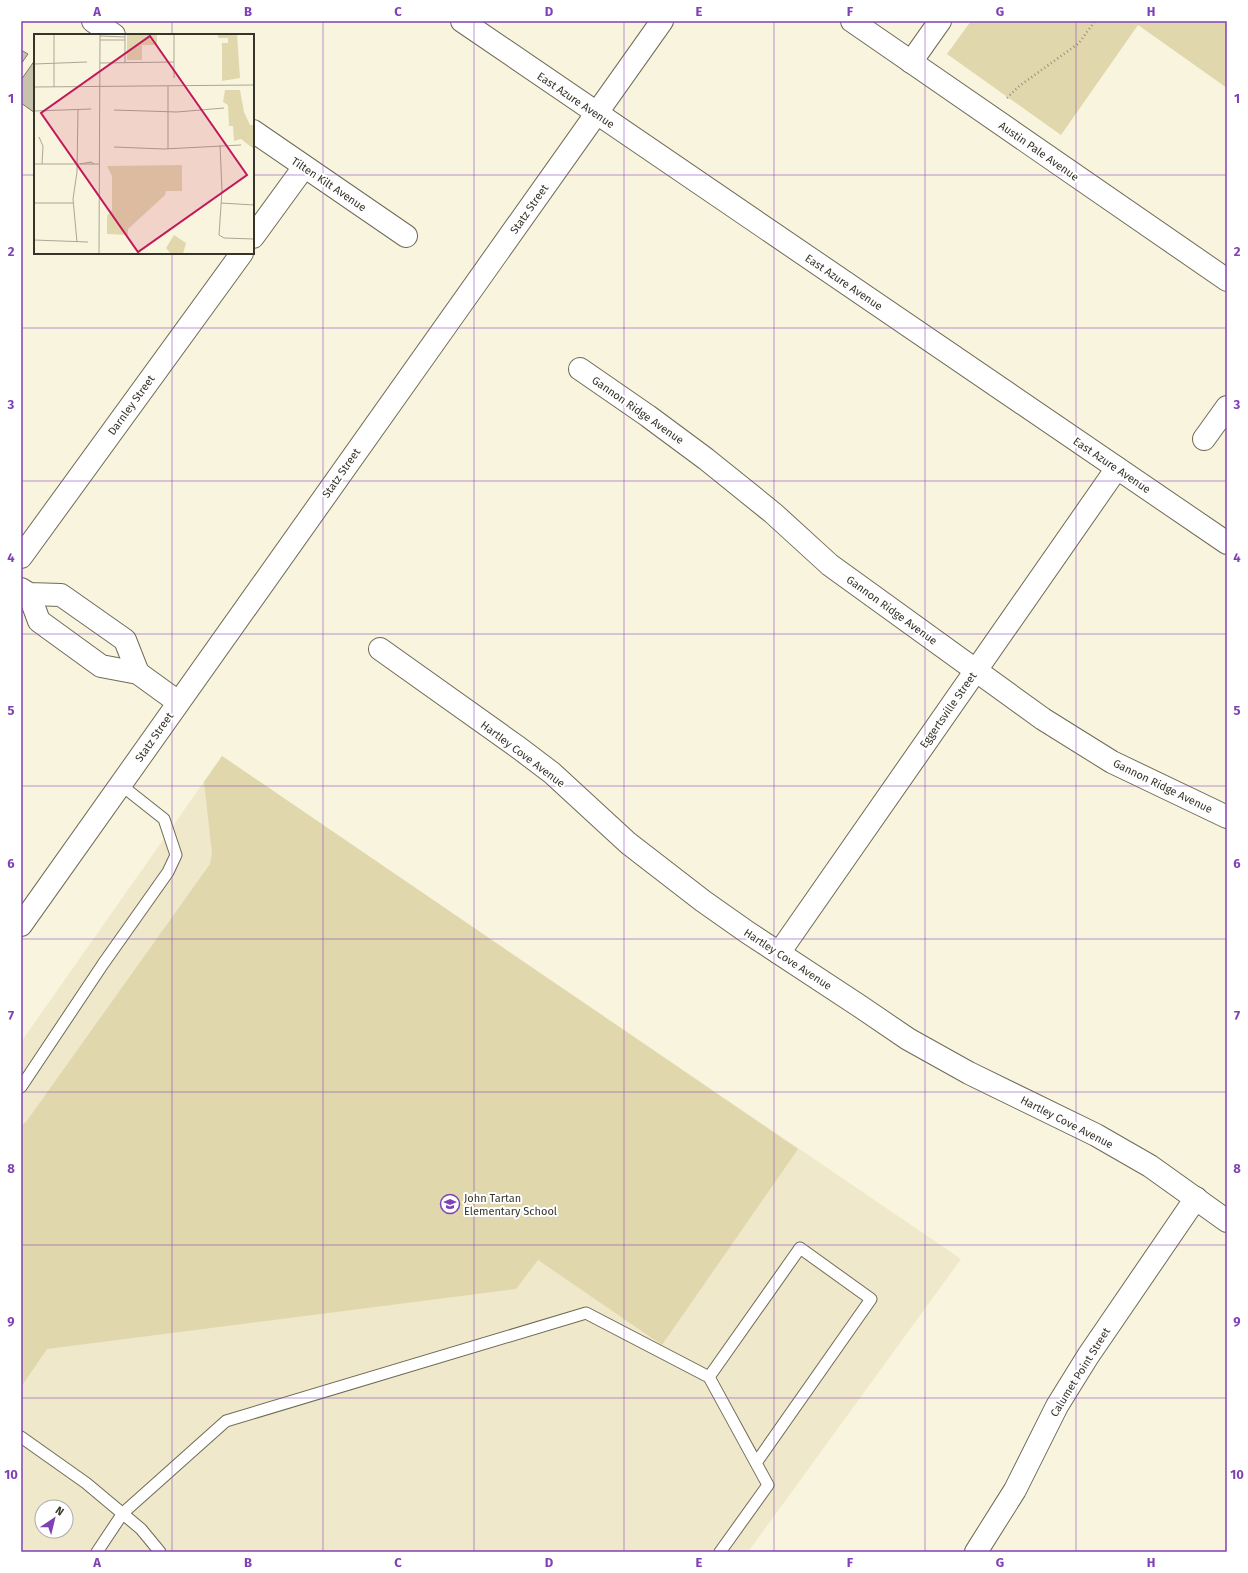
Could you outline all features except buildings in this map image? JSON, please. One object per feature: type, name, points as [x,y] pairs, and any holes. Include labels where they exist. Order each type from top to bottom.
[{"type":"street","points":[[93,21],[112,34]]},
{"type":"street","name":"East Azure Avenue","points":[[462,21],[596,114],[1227,543]]},
{"type":"street","name":"Statz Street","points":[[21,925],[662,21]]},
{"type":"street","name":"Austin Pale Avenue","points":[[852,21],[1227,280]]},
{"type":"street","points":[[911,62],[940,21]]},
{"type":"street","name":"Tilten Kilt Avenue","points":[[254,132],[406,236]]},
{"type":"street","points":[[254,237],[304,167]]},
{"type":"street","name":"Darnley Street","points":[[21,557],[241,254]]},
{"type":"street","name":"Gannon Ridge Avenue","points":[[580,369],[648,416],[706,459],[773,513],[830,565],[1043,719],[1112,762],[1227,817]]},
{"type":"street","points":[[1204,439],[1227,408]]},
{"type":"street","name":"Eggertsville Street","points":[[779,953],[1117,468]]},
{"type":"street","points":[[25,592],[39,621],[101,666],[138,673],[178,702]]},
{"type":"street","points":[[25,592],[61,595],[125,640],[138,673]]},
{"type":"street","name":"Hartley Cove Avenue","points":[[380,649],[552,773],[628,843],[704,901],[779,953],[908,1039],[969,1073],[1096,1135],[1150,1166],[1227,1221]]},
{"type":"street","name":"Calumet Point Street","points":[[976,1552],[1015,1490],[1057,1406],[1088,1356],[1196,1198]]},
{"type":"lane","points":[[21,1087],[103,964],[168,872],[176,855],[164,819],[121,785]]},
{"type":"lane","points":[[709,1377],[800,1248],[871,1299],[756,1463]]},
{"type":"lane","points":[[97,1552],[123,1513],[226,1421],[586,1313],[709,1377],[768,1485],[720,1552]]},
{"type":"lane","points":[[21,1438],[86,1482],[141,1529],[160,1552]]},
{"type":"path","points":[[988,116],[1018,87],[1079,43],[1095,21]]},
{"type":"shaded area","points":[[971,21],[1227,21],[1227,88],[1138,25],[1061,135],[947,54]]},
{"type":"shaded area","name":"John Tartan Elementary School","points":[[222,756],[961,1259],[748,1552],[21,1552],[21,1042]]},
{"type":"shaded area","points":[[222,756],[798,1149],[662,1345],[538,1260],[516,1289],[47,1349],[21,1387],[21,1125],[26,1122],[210,864],[212,853],[204,782]]},
{"type":"place","name":"John Tartan Elementary School","points":[[450,1204]]}]
